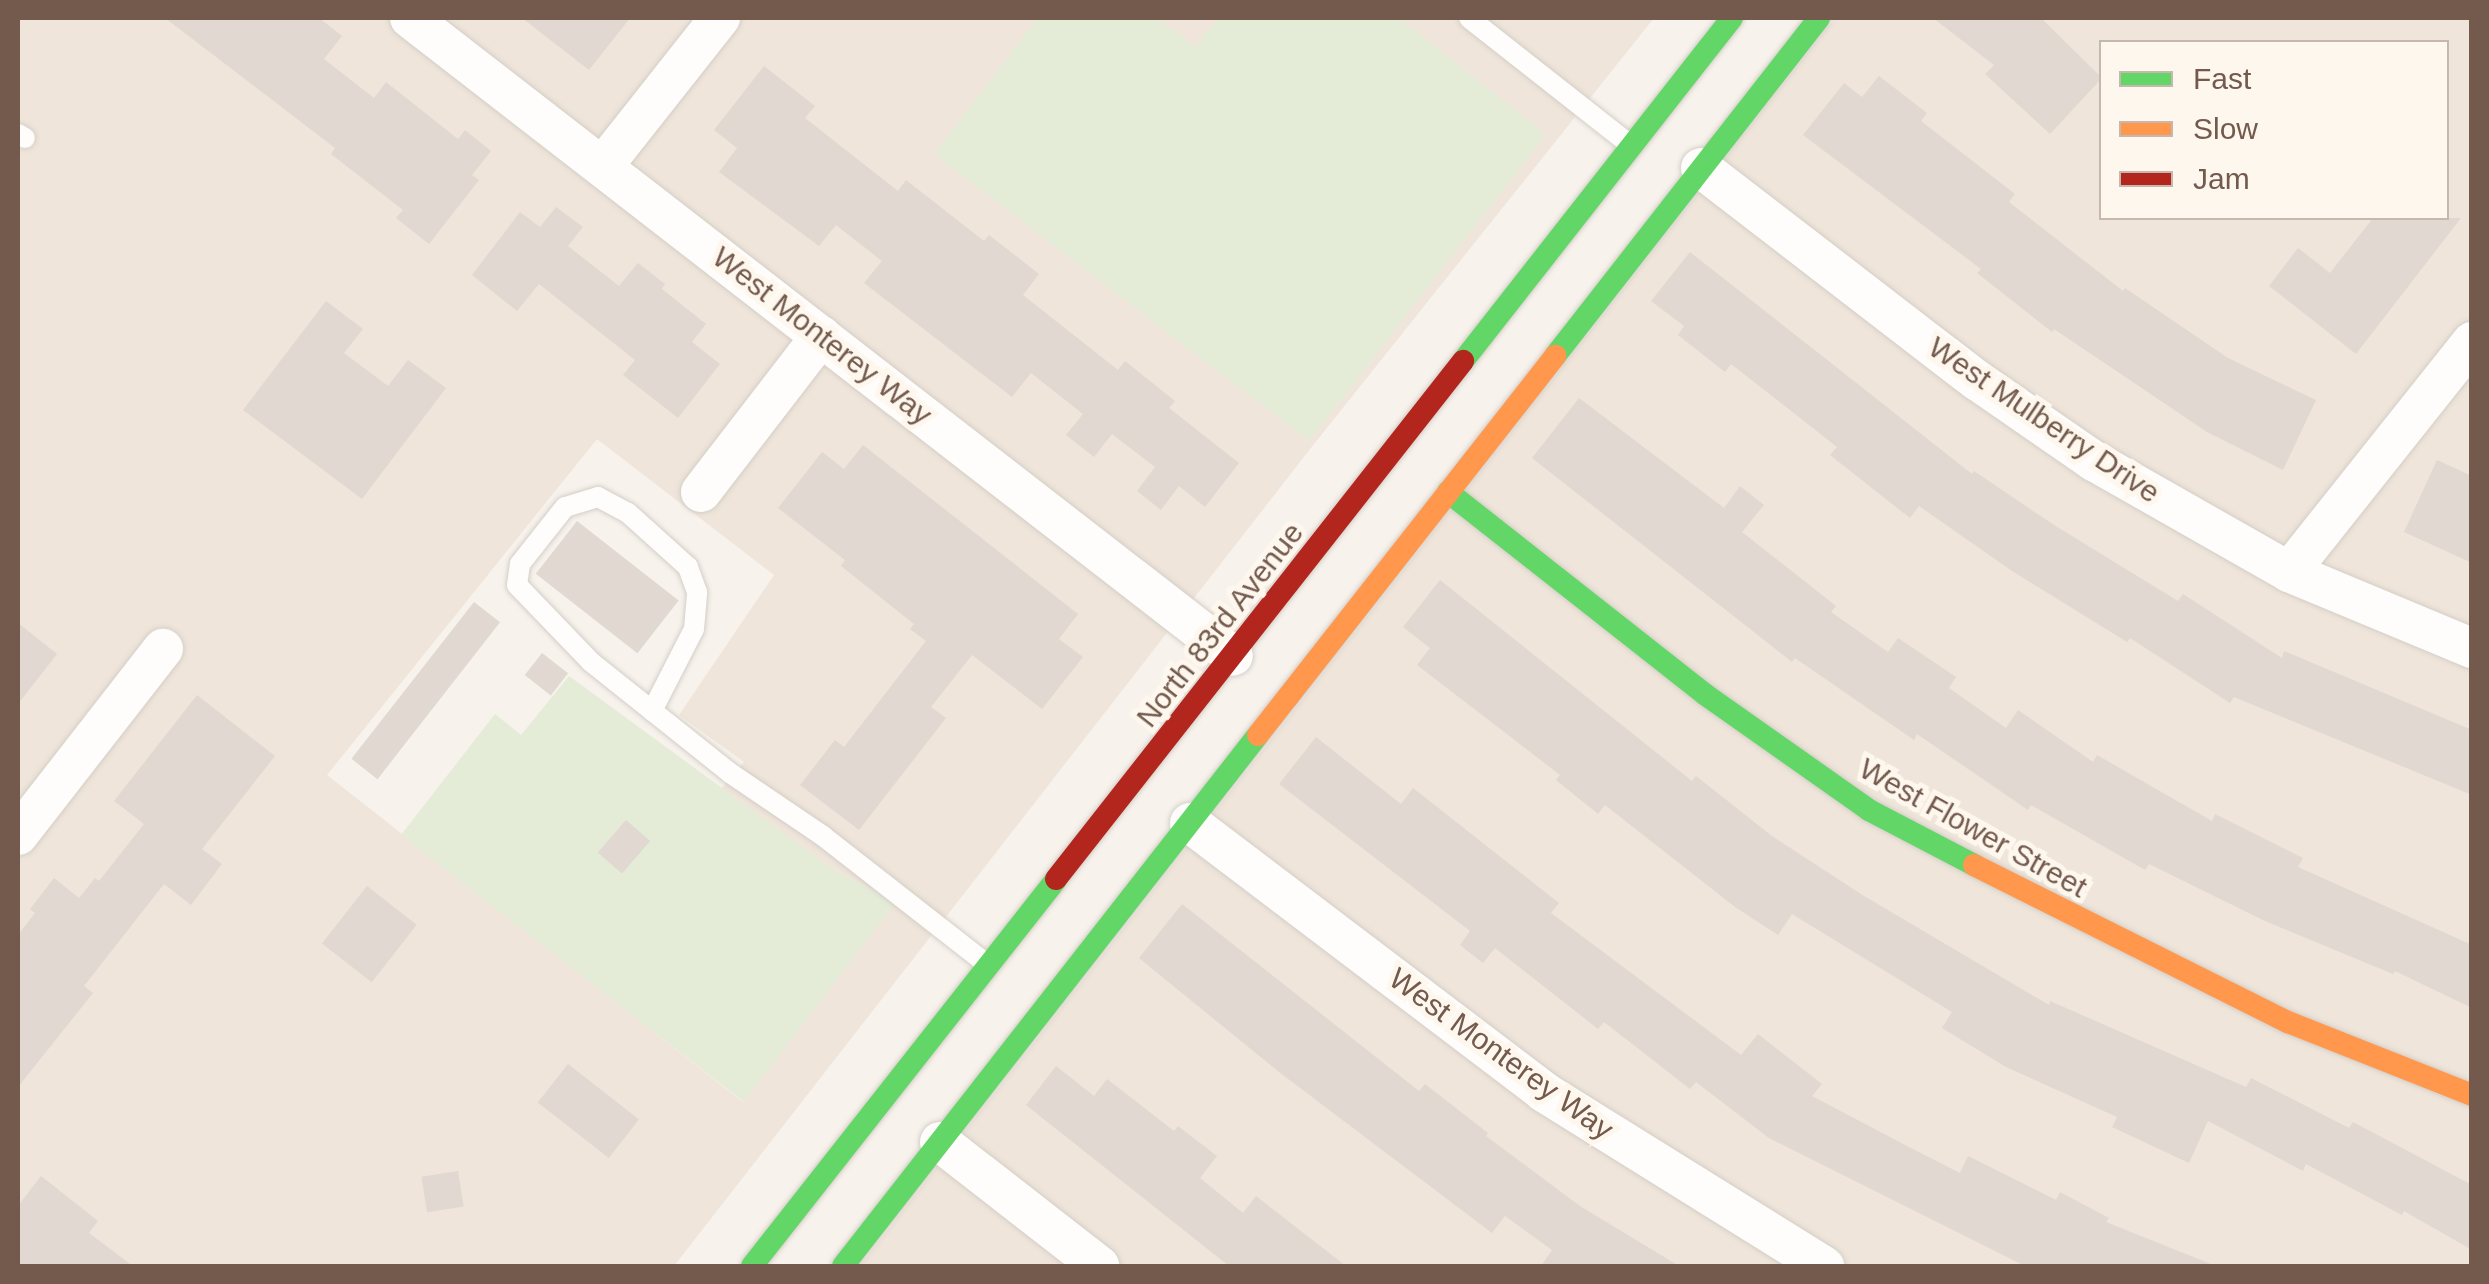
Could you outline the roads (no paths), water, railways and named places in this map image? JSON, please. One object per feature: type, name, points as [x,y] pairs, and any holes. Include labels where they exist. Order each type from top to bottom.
[{"type":"street","name":"West Monterey Way","points":[[410,18],[1233,656]]},
{"type":"street","points":[[603,166],[720,18]]},
{"type":"street","name":"North 83rd Avenue","points":[[752,1266],[1732,18]]},
{"type":"street","points":[[843,1266],[1819,18]]},
{"type":"street","name":"West Mulberry Drive","points":[[1702,168],[2033,420],[2094,461],[2289,572],[2472,648]]},
{"type":"street","points":[[701,492],[822,336]]},
{"type":"street","points":[[2289,572],[2472,342]]},
{"type":"street","name":"West Flower Street","points":[[1448,492],[1706,696],[1869,810],[2100,932],[2288,1022],[2472,1095]]},
{"type":"street","points":[[20,826],[163,648]]},
{"type":"street","name":"West Monterey Way","points":[[1190,822],[1544,1092],[1824,1266]]},
{"type":"street","points":[[940,1142],[1099,1266]]},
{"type":"lane","points":[[1469,18],[1632,146]]},
{"type":"lane","points":[[652,710],[694,629],[697,592],[688,567],[628,513],[598,497],[566,507],[520,564],[517,584],[591,662],[652,710],[990,966]]}]
